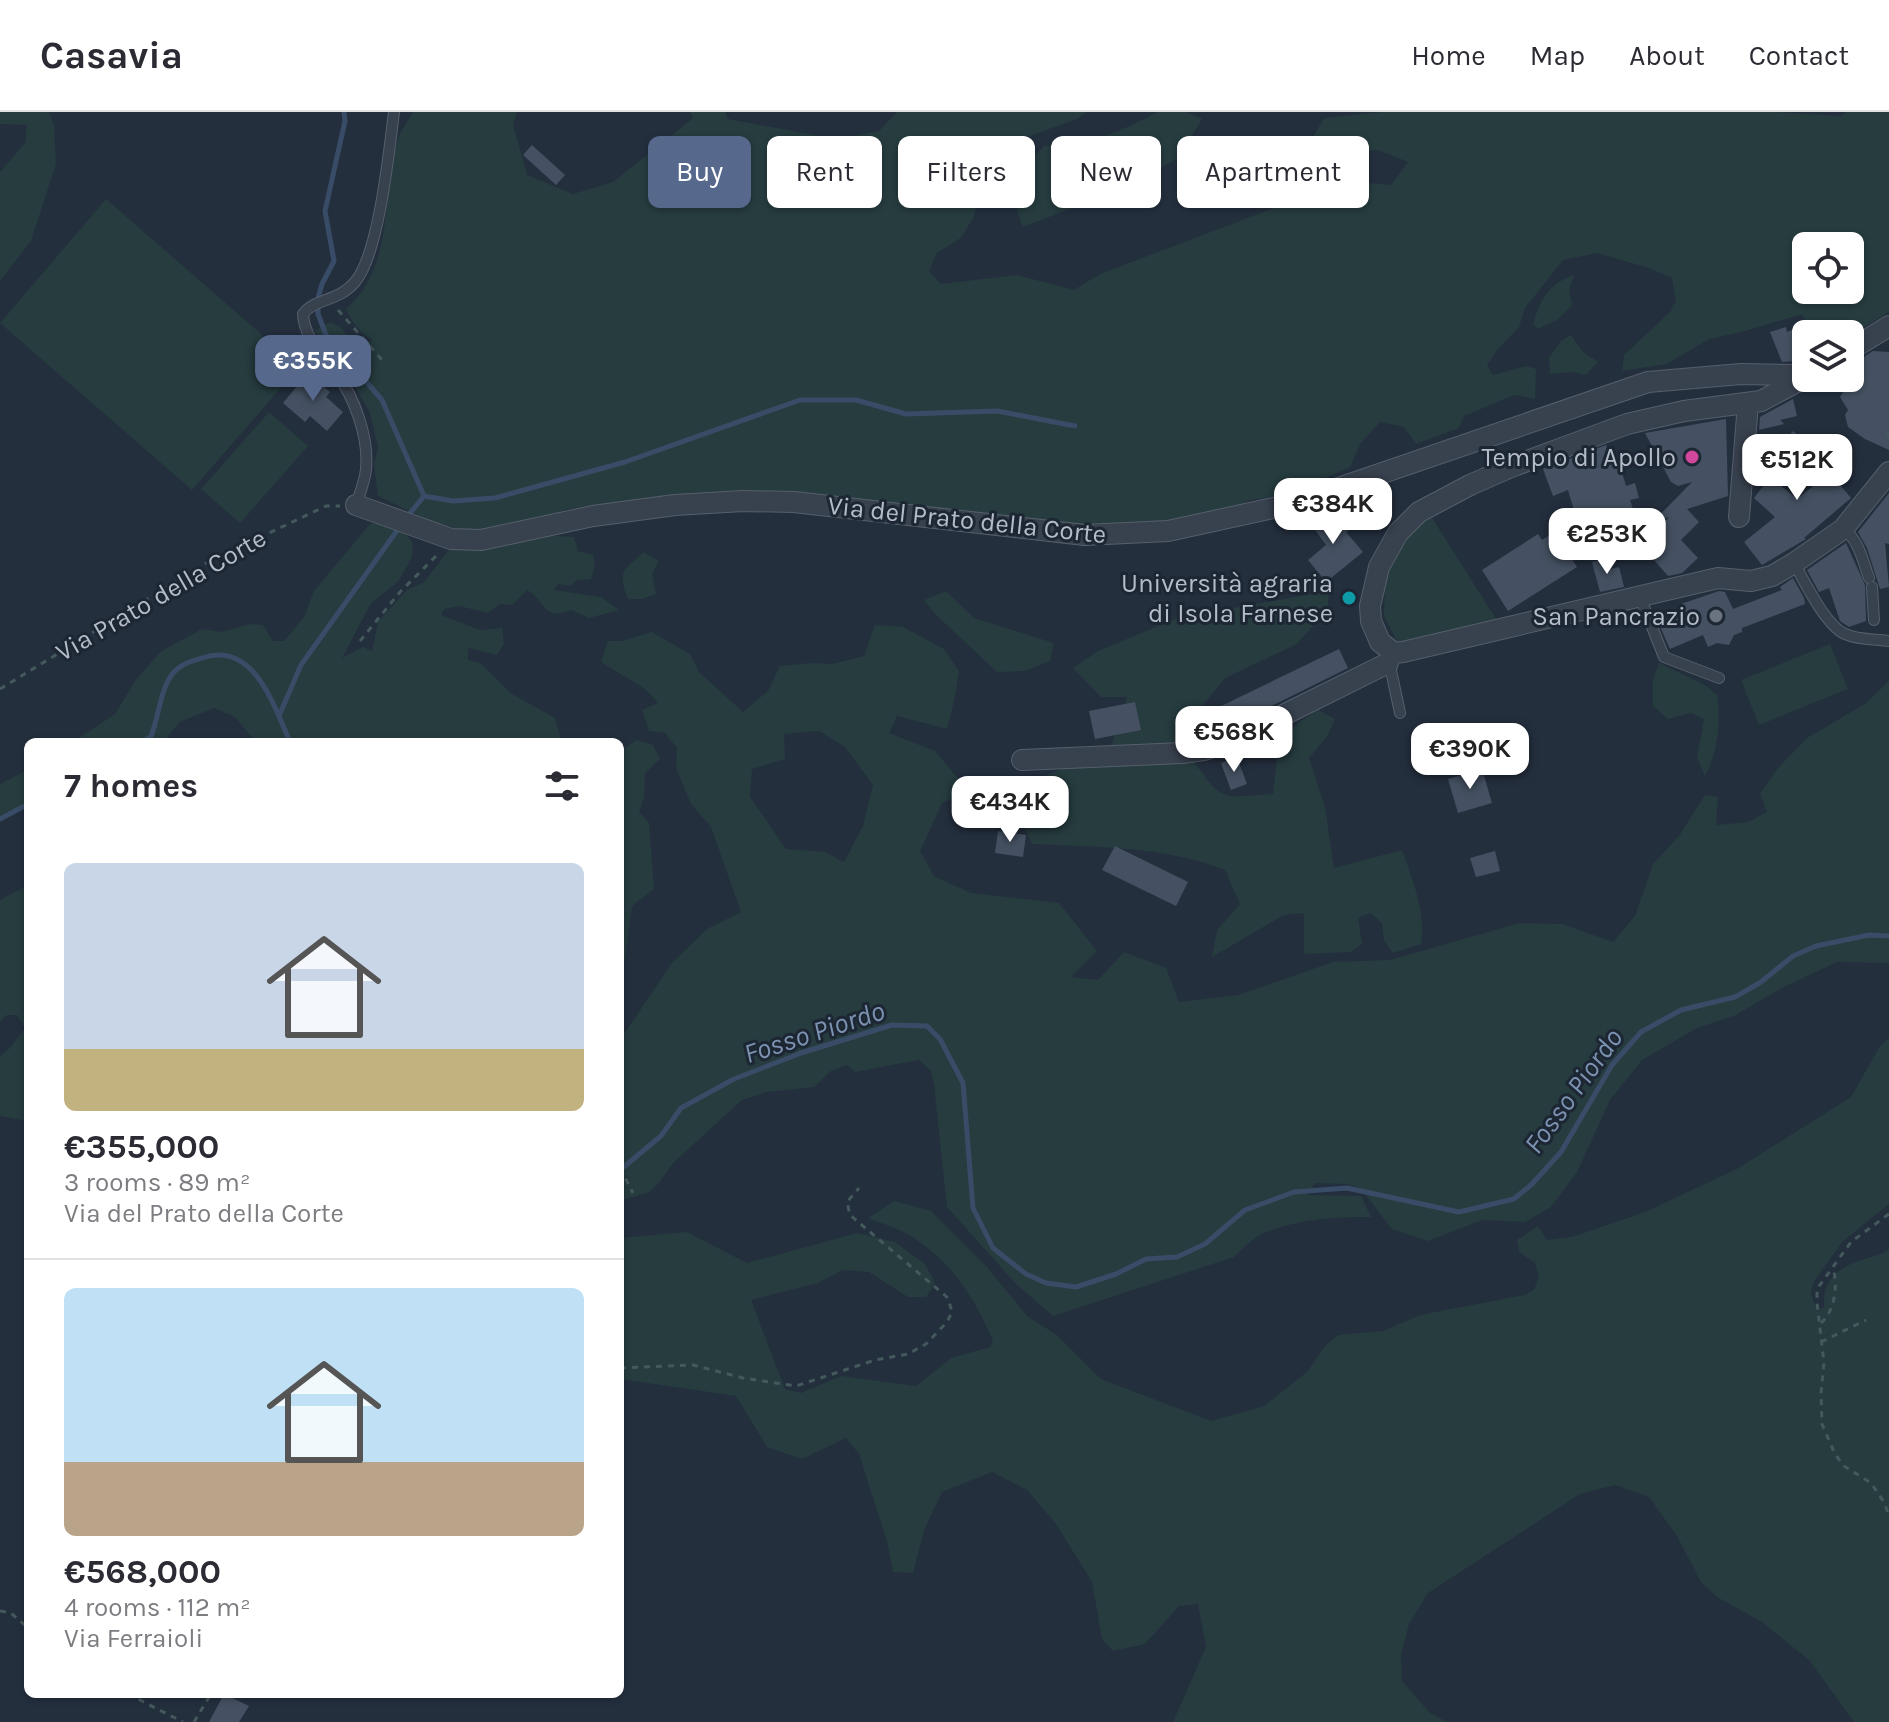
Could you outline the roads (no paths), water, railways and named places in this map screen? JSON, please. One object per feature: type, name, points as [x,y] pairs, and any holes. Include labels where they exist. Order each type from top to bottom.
[{"type":"street","points":[[1864,341],[1889,326]]},
{"type":"street","name":"Via del Prato della Corte","points":[[356,505],[451,539],[481,540],[593,516],[675,505],[743,501],[794,502],[1085,535],[1168,531],[1301,501],[1648,382],[1741,374],[1792,375]]},
{"type":"street","points":[[1391,658],[1371,621],[1373,588],[1387,551],[1398,533],[1419,512],[1511,467],[1627,424],[1684,411],[1748,403],[1776,395],[1792,385]]},
{"type":"street","points":[[1739,517],[1748,403]]},
{"type":"street","points":[[1022,760],[1204,750],[1246,734],[1391,658],[1718,578],[1751,581],[1772,576],[1843,529],[1889,472]]},
{"type":"lane","points":[[356,505],[366,466],[359,417],[340,377],[312,342],[303,325],[303,314],[312,305],[346,292],[365,265],[374,236],[394,112]]},
{"type":"lane","points":[[1843,529],[1856,542],[1870,582],[1874,620]]},
{"type":"lane","points":[[1794,563],[1813,597],[1838,630],[1850,636],[1889,641]]},
{"type":"lane","points":[[1640,597],[1664,657],[1719,678]]},
{"type":"lane","points":[[1391,658],[1400,713]]},
{"type":"waterway","points":[[344,112],[345,121],[325,211],[334,261],[322,284],[318,314],[326,335],[382,400],[424,496]]},
{"type":"waterway","points":[[407,517],[424,496],[453,501],[495,498],[625,462],[800,400],[856,400],[906,414],[997,411],[1075,426]]},
{"type":"waterway","points":[[279,716],[301,665],[401,525]]},
{"type":"waterway","points":[[148,738],[174,672],[191,662],[220,655],[235,658],[260,680],[288,738]]},
{"type":"waterway","points":[[0,819],[24,806]]},
{"type":"waterway","name":"Fosso Piordo","points":[[624,1167],[661,1136],[681,1108],[734,1079],[801,1053],[892,1025],[927,1026],[940,1039],[963,1083],[973,1208],[993,1248],[1026,1274],[1046,1283],[1076,1287],[1116,1274],[1146,1259],[1177,1257],[1205,1244],[1245,1210],[1294,1192],[1347,1188],[1459,1212],[1514,1199],[1561,1152],[1612,1065],[1641,1032],[1681,1010],[1735,997],[1761,982],[1793,956],[1816,946],[1869,935],[1889,936]]},
{"type":"place","name":"Tempio di Apollo","points":[[1692,457]]},
{"type":"place","name":"Università agraria di Isola Farnese","points":[[1349,598]]},
{"type":"place","name":"San Pancrazio","points":[[1716,616]]}]
